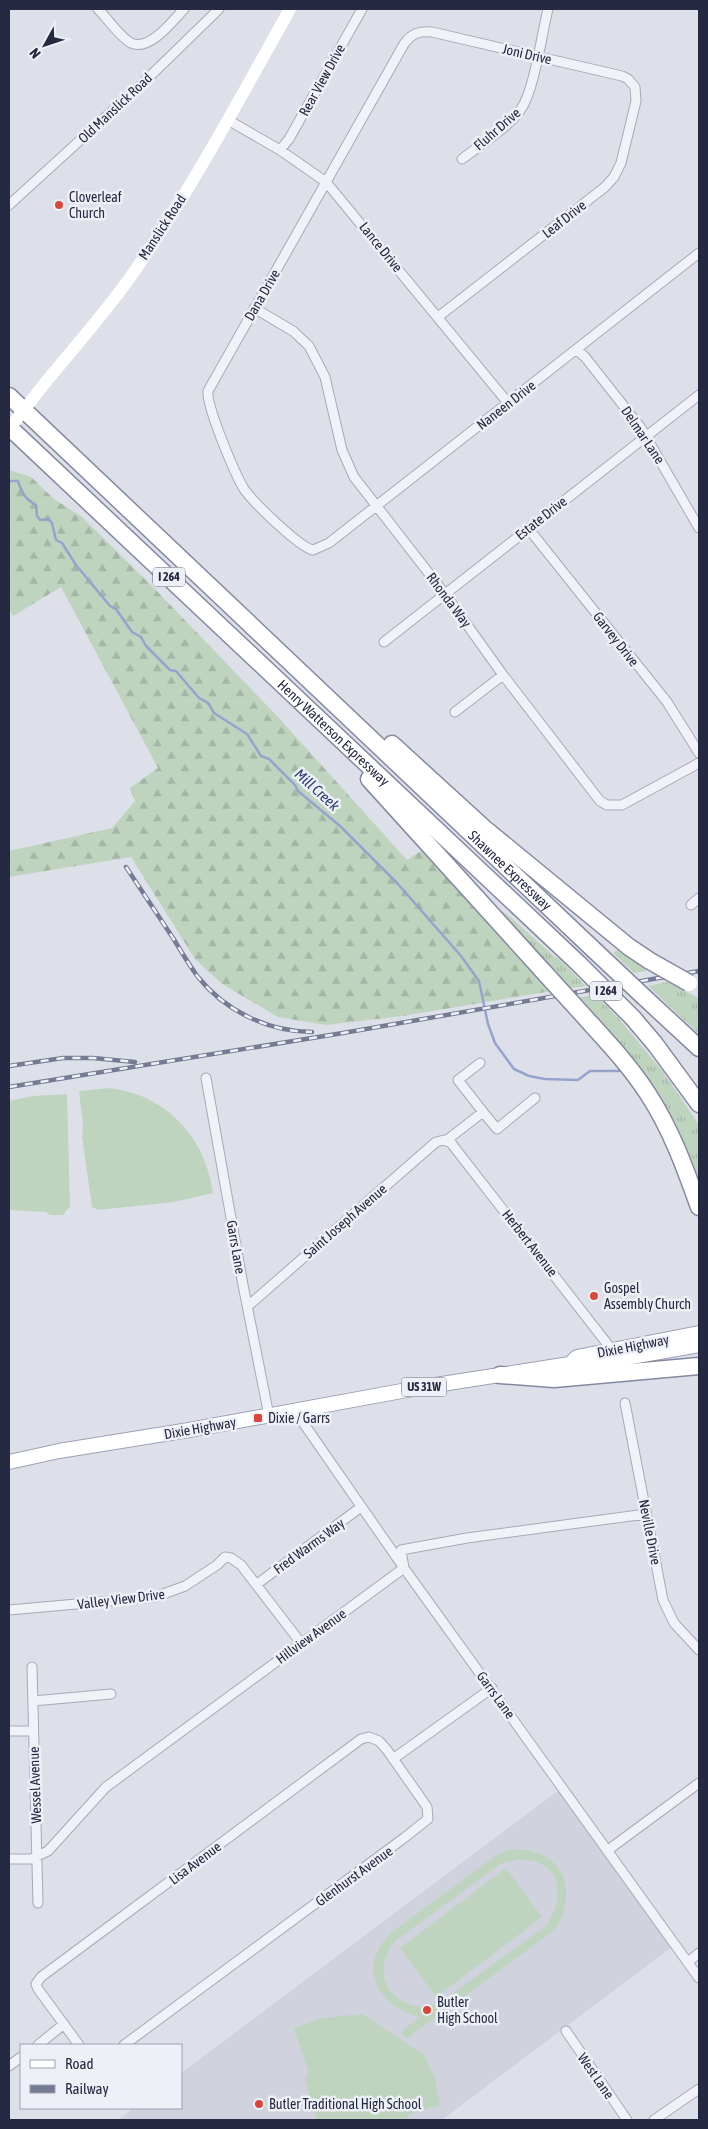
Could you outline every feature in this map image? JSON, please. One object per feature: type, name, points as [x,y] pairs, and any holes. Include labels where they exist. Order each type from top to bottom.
[{"type":"highway","name":"Henry Watterson Expressway","points":[[9,396],[322,691]]},
{"type":"highway","name":"Henry Watterson Expressway","points":[[9,428],[579,964],[633,1018],[655,1044]]},
{"type":"highway","points":[[322,691],[369,725],[484,828],[629,947],[650,962],[694,985]]},
{"type":"highway","name":"Shawnee Expressway","points":[[322,691],[404,771],[699,1048]]},
{"type":"highway","points":[[328,728],[363,772],[632,1071],[653,1102],[678,1151],[699,1207]]},
{"type":"highway","points":[[655,1044],[699,1085]]},
{"type":"highway","name":"I 264","points":[[655,1044],[699,1104]]},
{"type":"highway","points":[[500,1376],[554,1380],[699,1366]]},
{"type":"main road","name":"Manslick Road","points":[[9,428],[128,280],[176,207],[228,120],[290,9]]},
{"type":"main road","name":"Dixie Highway","points":[[570,1364],[577,1357],[699,1333]]},
{"type":"main road","name":"Dixie Highway","points":[[9,1462],[59,1451],[269,1416],[429,1386],[570,1364],[580,1366],[699,1345]]},
{"type":"street","points":[[104,11],[132,43],[142,45],[154,39],[184,9]]},
{"type":"street","name":"Old Manslick Road","points":[[9,205],[144,82],[219,9]]},
{"type":"street","name":"Rear View Drive","points":[[280,150],[289,139],[362,9]]},
{"type":"street","name":"Fluhr Drive","points":[[462,159],[512,120],[522,108],[548,9]]},
{"type":"street","name":"Joni Drive","points":[[415,33],[432,32],[622,76],[628,79],[635,87]]},
{"type":"street","name":"Dana Drive","points":[[310,549],[294,539],[248,494],[237,474],[208,402],[208,391],[404,44],[415,33]]},
{"type":"street","name":"Leaf Drive","points":[[438,317],[605,187],[614,177],[621,163],[628,136],[636,101],[635,87]]},
{"type":"street","name":"Lance Drive","points":[[228,120],[280,150],[326,182],[508,403]]},
{"type":"street","name":"Naneen Drive","points":[[310,549],[324,547],[699,253]]},
{"type":"street","name":"Rhonda Way","points":[[254,308],[293,331],[316,355],[327,384],[345,459],[354,477],[445,594],[503,675],[597,798],[607,805],[622,805],[635,800],[699,764]]},
{"type":"street","name":"Delmar Lane","points":[[577,350],[585,357],[646,436],[699,528]]},
{"type":"street","name":"Estate Drive","points":[[384,642],[699,395]]},
{"type":"street","name":"Garvey Drive","points":[[528,528],[666,702],[699,753]]},
{"type":"street","points":[[455,712],[503,675]]},
{"type":"street","points":[[691,905],[699,898]]},
{"type":"street","points":[[480,1063],[458,1080],[497,1129],[535,1098]]},
{"type":"street","name":"Garrs Lane","points":[[206,1078],[269,1416]]},
{"type":"street","name":"Saint Joseph Avenue","points":[[248,1306],[436,1142],[446,1140],[483,1112]]},
{"type":"street","name":"Herbert Avenue","points":[[446,1140],[612,1350]]},
{"type":"street","name":"Neville Drive","points":[[625,1403],[664,1601],[674,1623],[699,1650]]},
{"type":"street","name":"Garrs Lane","points":[[295,1411],[404,1568],[699,1978]]},
{"type":"street","name":"Fred Warms Way","points":[[257,1584],[361,1507]]},
{"type":"street","points":[[404,1568],[401,1550],[467,1538],[646,1514]]},
{"type":"street","name":"Valley View Drive","points":[[9,1610],[155,1597],[185,1586],[225,1557],[231,1558],[241,1565],[301,1643]]},
{"type":"street","name":"Hillview Avenue","points":[[9,1859],[31,1859],[52,1849],[106,1787],[404,1568]]},
{"type":"street","name":"Wessel Avenue","points":[[32,1667],[38,1903]]},
{"type":"street","points":[[393,1759],[492,1688]]},
{"type":"street","points":[[34,1700],[111,1694]]},
{"type":"street","points":[[9,1731],[33,1732]]},
{"type":"street","name":"Lisa Avenue","points":[[64,2024],[38,1989],[37,1981],[44,1974],[361,1739],[374,1738],[393,1759]]},
{"type":"street","name":"Glenhurst Avenue","points":[[125,2044],[428,1819],[427,1807],[393,1759]]},
{"type":"street","points":[[608,1850],[699,1783]]},
{"type":"street","points":[[688,1962],[699,1952]]},
{"type":"street","points":[[39,2044],[64,2024],[78,2044]]},
{"type":"street","name":"West Lane","points":[[566,2031],[627,2120]]},
{"type":"street","points":[[9,2066],[20,2058]]},
{"type":"street","points":[[654,2120],[699,2089]]},
{"type":"shaded area","name":"Butler High School","points":[[559,1790],[672,1947],[442,2120],[118,2120],[133,2109],[182,2109],[182,2072]]},
{"type":"green space","points":[[9,470],[31,477],[54,499],[82,517],[151,585],[279,718],[407,860],[424,849],[552,991],[403,1016],[326,1025],[278,1017],[222,984],[195,959],[131,857],[9,877],[9,851],[112,828],[135,801],[130,788],[158,768],[61,587],[13,616],[9,610]]},
{"type":"green space","points":[[500,910],[559,959],[586,986],[565,989],[516,932]]},
{"type":"green space","points":[[618,949],[647,971],[634,973],[613,953]]},
{"type":"green space","points":[[667,982],[699,998],[699,1034],[648,986]]},
{"type":"green space","points":[[596,995],[621,1021],[663,1072],[699,1125],[699,1192],[684,1151],[574,998]]},
{"type":"green space","points":[[109,1088],[130,1092],[148,1099],[165,1109],[180,1122],[202,1154],[209,1173],[213,1193],[174,1202],[98,1210],[92,1207],[82,1137],[83,1126],[79,1091]]},
{"type":"green space","points":[[67,1094],[70,1206],[63,1215],[9,1210],[9,1101],[32,1096]]},
{"type":"green space","points":[[519,1849],[535,1852],[548,1858],[557,1866],[563,1876],[566,1888],[566,1901],[556,1929],[406,2039],[401,2032],[419,2017],[400,2009],[384,1996],[379,1989],[375,1980],[374,1969],[378,1951],[392,1932],[497,1855],[509,1850]],"holes":[[[520,1859],[543,1865],[555,1878],[558,1894],[557,1902],[551,1919],[546,1926],[438,2004],[423,2006],[410,2004],[399,1999],[390,1991],[385,1981],[384,1969],[386,1955],[394,1942],[502,1863]]]},
{"type":"green space","points":[[506,1868],[542,1917],[436,1997],[400,1948]]},
{"type":"green space","points":[[363,2014],[424,2055],[435,2078],[440,2105],[410,2114],[407,2120],[317,2120],[305,2080],[308,2071],[294,2028],[322,2018]]},
{"type":"waterway","name":"Mill Creek","points":[[9,481],[18,481],[24,495],[36,505],[37,516],[40,520],[48,519],[52,523],[56,540],[62,543],[76,565],[110,606],[116,609],[132,632],[141,637],[146,646],[170,670],[176,671],[199,698],[208,703],[214,713],[247,734],[261,756],[269,759],[295,785],[298,791],[340,826],[397,883],[461,956],[479,981],[488,1024],[495,1043],[514,1069],[529,1076],[545,1079],[578,1080],[590,1071],[619,1071]]},
{"type":"railway","points":[[126,867],[191,968],[221,1000],[264,1024],[296,1031],[312,1032]]},
{"type":"railway","points":[[9,1087],[343,1033],[699,971]]},
{"type":"railway","points":[[9,1066],[63,1058],[93,1058],[135,1062]]},
{"type":"place","name":"Cloverleaf Church","points":[[59,205]]},
{"type":"place","name":"Gospel Assembly Church","points":[[594,1296]]},
{"type":"place","name":"Dixie / Garrs","points":[[258,1418]]},
{"type":"place","name":"Butler High School","points":[[427,2010]]},
{"type":"place","name":"Butler Traditional High School","points":[[259,2104]]}]
